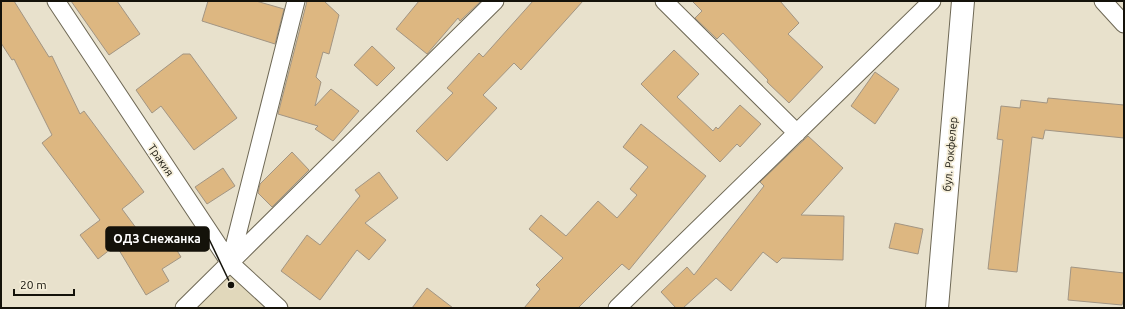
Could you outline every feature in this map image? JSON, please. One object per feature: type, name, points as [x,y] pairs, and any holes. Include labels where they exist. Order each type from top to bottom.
[{"type":"main road","name":"бул. Рокфелер","points":[[937,308],[963,1]]},
{"type":"street","name":"Тракия","points":[[56,1],[230,263],[279,308]]},
{"type":"street","points":[[230,263],[296,1]]},
{"type":"street","points":[[184,308],[495,1]]},
{"type":"street","points":[[664,1],[797,133]]},
{"type":"street","points":[[617,308],[932,1]]},
{"type":"street","points":[[1102,1],[1124,24]]},
{"type":"shaded area","points":[[230,263],[279,308],[184,308]]},
{"type":"building","points":[[1,1],[14,1],[49,57],[52,56],[80,114],[84,111],[144,192],[122,209],[145,240],[163,228],[181,257],[162,269],[169,281],[146,295],[116,245],[98,259],[80,235],[100,220],[42,143],[52,135],[14,59],[12,60],[1,43]]},
{"type":"building","points":[[71,1],[117,1],[140,34],[109,55]]},
{"type":"building","points":[[208,1],[256,1],[284,9],[275,44],[202,21]]},
{"type":"building","points":[[307,1],[324,1],[339,15],[329,54],[323,52],[316,77],[321,82],[315,106],[331,89],[359,111],[333,141],[315,129],[318,126],[278,114]]},
{"type":"building","points":[[419,1],[481,1],[460,21],[458,18],[427,54],[396,29]]},
{"type":"building","points":[[533,1],[583,1],[521,70],[514,63],[483,95],[497,108],[447,161],[416,131],[453,93],[447,88],[479,53],[483,57]]},
{"type":"building","points":[[692,1],[780,1],[799,23],[788,34],[823,67],[789,103],[767,82],[768,80],[723,33],[717,39],[695,18],[702,11]]},
{"type":"building","points":[[372,46],[395,68],[377,86],[354,65]]},
{"type":"building","points":[[674,50],[699,74],[677,97],[713,131],[716,127],[718,129],[740,105],[761,124],[740,147],[737,144],[720,162],[641,84]]},
{"type":"building","points":[[183,54],[190,54],[237,118],[194,150],[161,106],[152,113],[136,90]]},
{"type":"building","points":[[875,72],[899,89],[875,124],[851,106]]},
{"type":"building","points":[[1048,98],[1124,105],[1124,138],[1045,130],[1043,139],[1032,137],[1017,272],[988,269],[1003,140],[997,139],[1001,106],[1020,108],[1021,100],[1047,103]]},
{"type":"building","points":[[641,124],[706,176],[629,270],[622,264],[578,308],[524,308],[540,289],[536,285],[563,258],[529,229],[541,215],[566,236],[598,201],[617,218],[637,195],[630,189],[648,167],[623,147]]},
{"type":"building","points":[[808,136],[843,168],[801,215],[844,216],[843,260],[782,258],[777,263],[763,252],[731,291],[716,278],[683,308],[676,308],[661,292],[687,267],[694,275],[764,186],[760,182]]},
{"type":"building","points":[[292,152],[309,170],[272,207],[258,193],[260,184]]},
{"type":"building","points":[[223,168],[235,186],[207,204],[195,187]]},
{"type":"building","points":[[379,172],[398,198],[365,223],[386,240],[369,260],[357,250],[320,300],[281,271],[307,235],[320,245],[360,196],[355,190]]},
{"type":"building","points":[[895,223],[923,229],[918,254],[889,248]]},
{"type":"building","points":[[1071,267],[1124,273],[1124,298],[1122,305],[1068,300]]},
{"type":"building","points":[[427,288],[453,308],[412,308]]},
{"type":"place","name":"ОДЗ Снежанка","points":[[231,285]]}]
